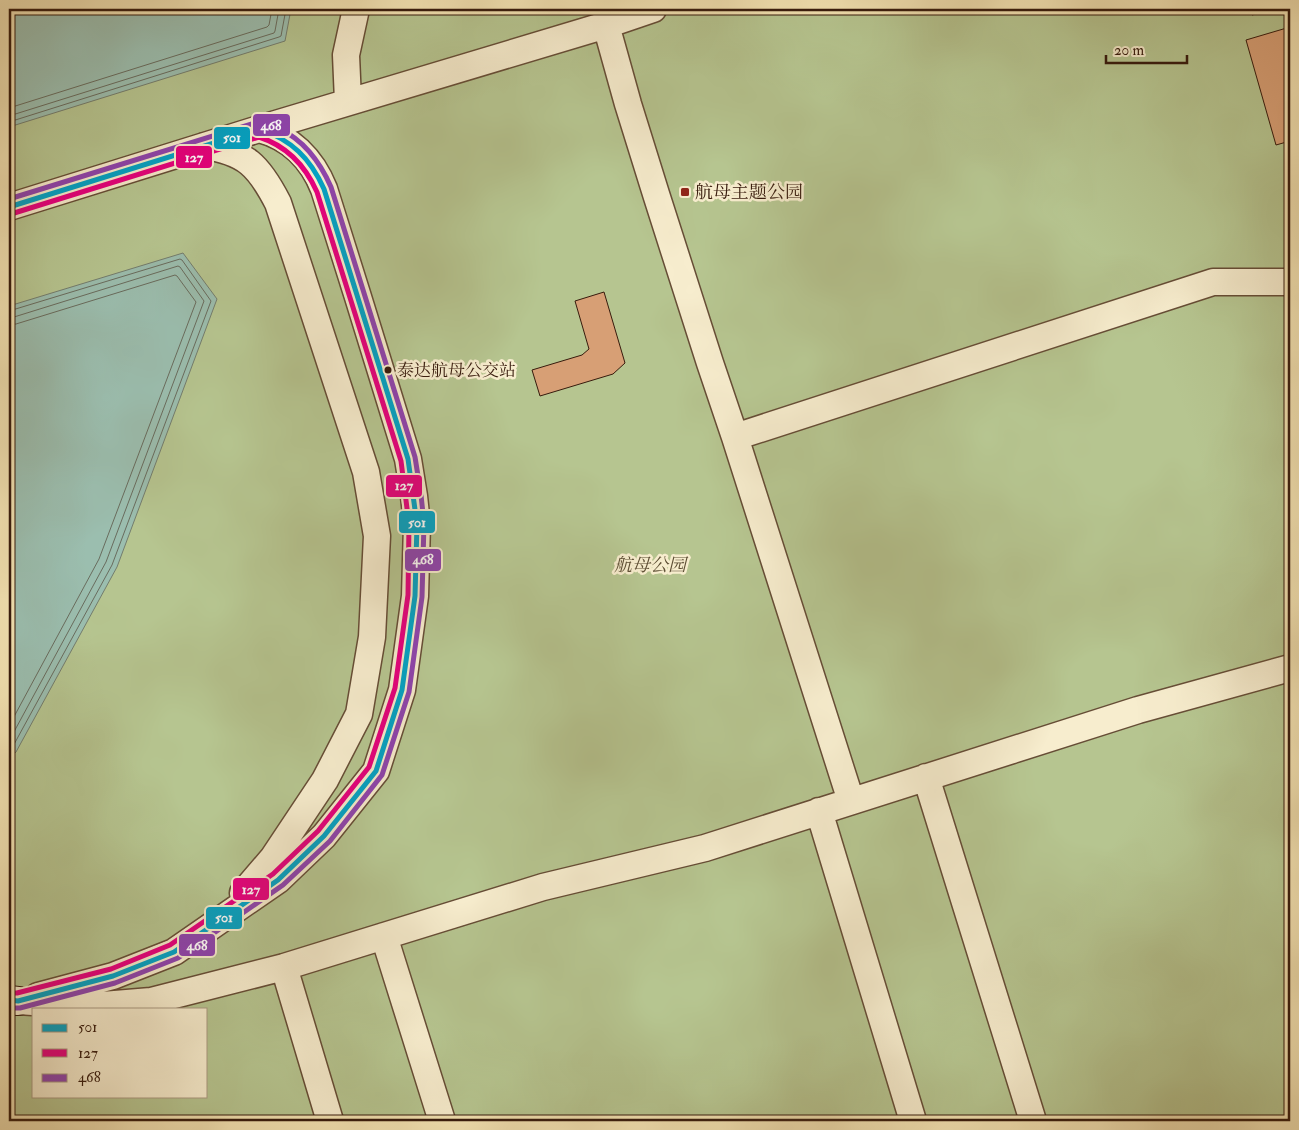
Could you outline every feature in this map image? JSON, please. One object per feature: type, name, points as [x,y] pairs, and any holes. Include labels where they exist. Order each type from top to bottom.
[{"type":"street","points":[[348,102],[346,54],[356,9]]},
{"type":"street","points":[[9,207],[653,9]]},
{"type":"street","points":[[606,25],[636,131],[851,801]]},
{"type":"street","points":[[13,1001],[113,976],[174,952],[278,880],[324,836],[376,771],[402,690],[415,596],[417,524],[408,459],[324,189],[306,157],[298,149],[278,135],[259,129]]},
{"type":"street","points":[[204,146],[220,148],[231,152],[254,166],[262,175],[278,203],[366,472],[377,536],[372,638],[359,714],[325,780],[273,858],[219,920]]},
{"type":"street","points":[[735,437],[1213,282],[1290,282]]},
{"type":"street","points":[[13,1001],[91,1006],[151,1001],[284,967],[543,887],[705,848],[1138,710],[1290,668]]},
{"type":"street","points":[[926,777],[1033,1121]]},
{"type":"street","points":[[819,811],[913,1121]]},
{"type":"street","points":[[384,936],[442,1121]]},
{"type":"street","points":[[284,967],[330,1121]]},
{"type":"green space","name":"航母公园","points":[[9,9],[1290,9],[1290,1121],[9,1121]]},
{"type":"water","points":[[9,9],[291,9],[285,41],[9,127]]},
{"type":"water","points":[[183,253],[217,299],[117,567],[16,752],[9,759],[9,306]]},
{"type":"building","points":[[1250,9],[1275,9],[1252,15]]},
{"type":"building","points":[[1290,27],[1290,141],[1276,145],[1246,40]]},
{"type":"building","points":[[604,292],[625,363],[613,374],[540,396],[532,370],[582,355],[589,349],[575,301]]},
{"type":"transit line","name":"468","points":[[9,199],[258,122],[280,129],[297,140],[317,161],[331,187],[415,457],[424,523],[422,597],[409,692],[382,775],[330,841],[283,885],[178,958],[115,983],[20,1008],[9,1008]]},
{"type":"transit line","name":"501","points":[[9,207],[259,129],[271,133],[290,145],[313,168],[324,189],[408,459],[417,524],[415,596],[402,690],[376,771],[324,836],[278,880],[174,952],[113,976],[18,1001],[9,1000]]},
{"type":"transit line","name":"127","points":[[10,993],[17,993],[111,969],[170,945],[273,874],[318,831],[369,767],[395,688],[408,595],[409,524],[401,461],[317,192],[301,165],[286,151],[259,137],[11,214]]},
{"type":"place","name":"航母主题公园","points":[[685,192]]},
{"type":"place","name":"泰达航母公交站","points":[[388,370]]}]
